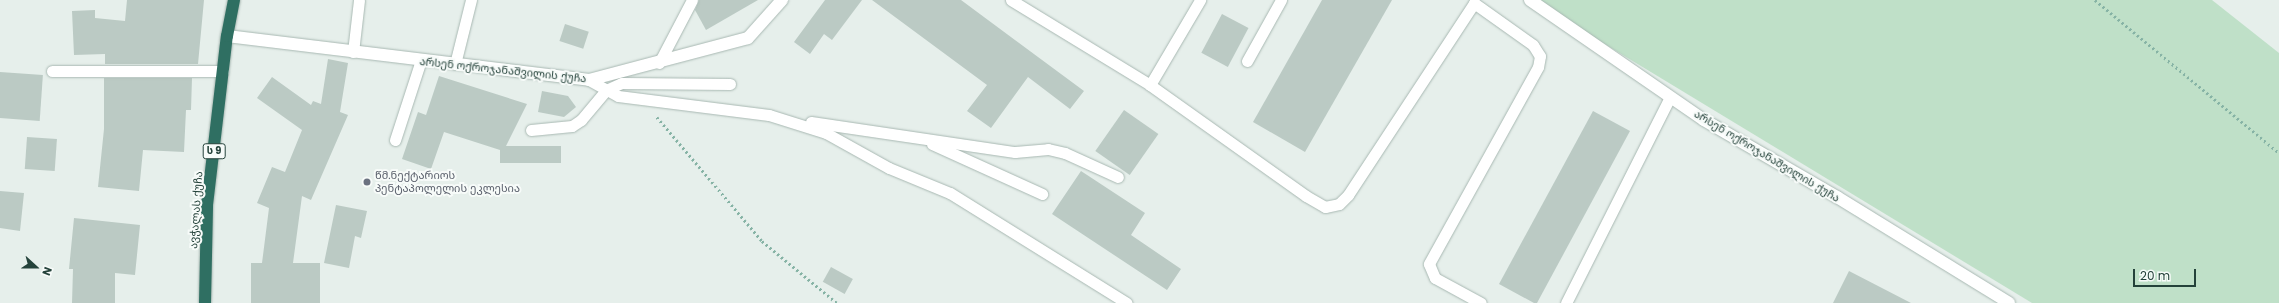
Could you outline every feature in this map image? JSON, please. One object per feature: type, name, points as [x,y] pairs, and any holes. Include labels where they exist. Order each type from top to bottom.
[{"type":"highway","name":"ავჭალას ქუჩა","points":[[205,303],[208,206],[222,71],[234,0]]},
{"type":"street","name":"არსენ ოქროჯანაშვილის ქუჩა","points":[[227,36],[589,80],[659,63],[748,38],[782,0]]},
{"type":"street","name":"არსენ ოქროჯანაშვილის ქუჩა","points":[[1530,0],[1670,97],[2009,303]]},
{"type":"lane","points":[[353,52],[359,0]]},
{"type":"lane","points":[[455,64],[471,0]]},
{"type":"lane","points":[[659,63],[692,0]]},
{"type":"lane","points":[[1011,0],[1150,85],[1306,196],[1325,207],[1339,204],[1348,195],[1472,2],[1533,45],[1540,56],[1538,67],[1428,264],[1435,278],[1481,303]]},
{"type":"lane","points":[[1150,85],[1200,0]]},
{"type":"lane","points":[[1247,61],[1281,0]]},
{"type":"lane","points":[[395,140],[421,60]]},
{"type":"lane","points":[[52,70],[222,71]]},
{"type":"lane","points":[[589,80],[618,96],[654,103],[769,115],[1015,152],[1048,149],[1064,153],[1118,177]]},
{"type":"lane","points":[[531,130],[572,126],[581,120],[606,90],[622,83],[730,84]]},
{"type":"lane","points":[[1566,303],[1670,97]]},
{"type":"lane","points":[[769,115],[826,133],[889,168],[950,193],[1128,303]]},
{"type":"lane","points":[[921,138],[1042,194]]},
{"type":"path","points":[[2095,0],[2279,153]]},
{"type":"path","points":[[654,103],[656,116],[762,241],[837,303]]},
{"type":"green space","points":[[1532,0],[2212,0],[2279,53],[2279,303],[2032,303]]},
{"type":"building","points":[[127,0],[204,0],[198,64],[105,64],[105,54],[74,55],[72,11],[95,10],[95,18],[125,21]]},
{"type":"building","points":[[699,0],[758,0],[706,30],[695,10]]},
{"type":"building","points":[[825,0],[862,0],[832,40],[824,34],[810,54],[794,42]]},
{"type":"building","points":[[872,0],[961,0],[1084,91],[1070,109],[1028,77],[991,128],[967,111],[987,85]]},
{"type":"building","points":[[1322,0],[1392,0],[1305,152],[1253,122]]},
{"type":"building","points":[[1222,14],[1248,28],[1228,67],[1201,53]]},
{"type":"building","points":[[565,24],[589,32],[583,49],[559,41]]},
{"type":"building","points":[[328,59],[348,63],[340,112],[348,115],[311,200],[302,196],[293,263],[320,263],[320,303],[251,303],[251,263],[262,263],[269,208],[257,203],[272,167],[285,172],[302,130],[257,98],[272,77],[311,105],[313,101],[321,104]]},
{"type":"building","points":[[0,72],[43,75],[40,121],[0,118]]},
{"type":"building","points":[[439,76],[527,104],[506,146],[561,146],[561,163],[500,163],[500,150],[444,132],[431,169],[402,159],[418,112],[426,115]]},
{"type":"building","points":[[104,78],[192,78],[191,110],[186,110],[184,152],[143,150],[139,191],[98,187],[104,129]]},
{"type":"building","points":[[542,91],[568,96],[576,107],[564,117],[538,112]]},
{"type":"building","points":[[1124,110],[1158,134],[1130,175],[1095,151]]},
{"type":"building","points":[[1593,111],[1630,131],[1537,303],[1534,303],[1499,284]]},
{"type":"building","points":[[27,137],[57,139],[55,171],[25,169]]},
{"type":"building","points":[[1081,171],[1145,213],[1131,235],[1181,269],[1167,290],[1052,214]]},
{"type":"building","points":[[0,191],[24,193],[20,231],[0,228]]},
{"type":"building","points":[[336,205],[367,211],[361,238],[355,236],[349,268],[324,263]]},
{"type":"building","points":[[74,218],[140,225],[135,275],[115,273],[115,303],[72,303],[73,269],[69,269]]},
{"type":"building","points":[[831,267],[853,279],[845,294],[823,282]]},
{"type":"building","points":[[1849,271],[1911,303],[1833,303]]},
{"type":"place","name":"წმ.ნექტარიოს პენტაპოლელის ეკლესია","points":[[367,182]]}]
